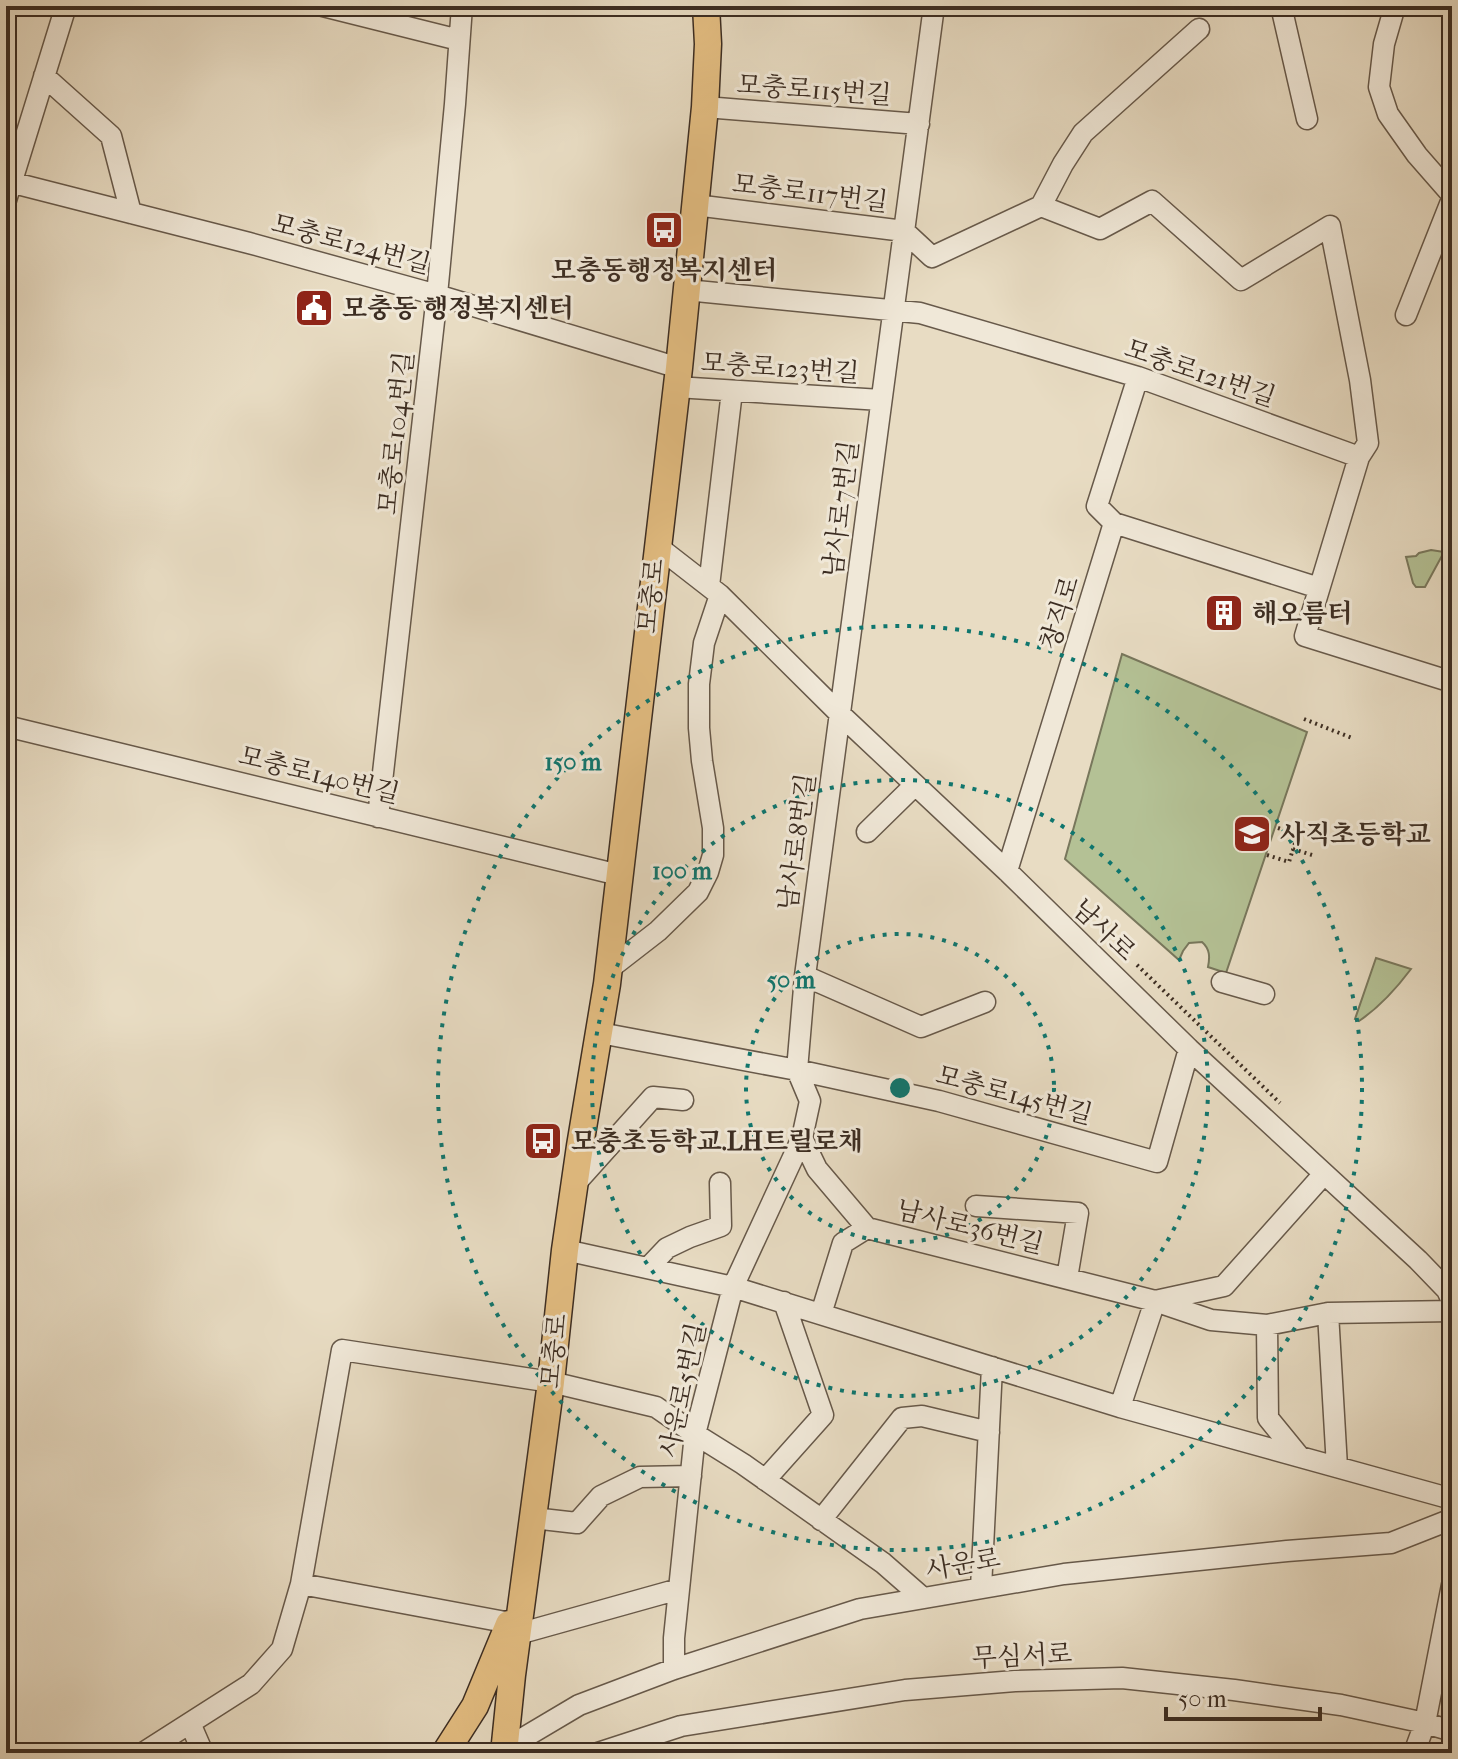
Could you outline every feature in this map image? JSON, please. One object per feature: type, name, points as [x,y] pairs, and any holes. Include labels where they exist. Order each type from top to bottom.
[{"type":"main road","name":"모충로","points":[[514,1628],[533,1518],[574,1185],[609,969],[705,107],[706,6]]},
{"type":"main road","points":[[502,1751],[514,1628]]},
{"type":"main road","points":[[445,1753],[475,1706],[514,1628]]},
{"type":"street","points":[[8,188],[66,6]]},
{"type":"street","points":[[323,6],[459,40]]},
{"type":"street","name":"모충로104번길","points":[[378,817],[437,295],[462,6]]},
{"type":"street","name":"남사로7번길","points":[[841,715],[934,6]]},
{"type":"street","points":[[1281,6],[1307,119]]},
{"type":"street","points":[[1395,6],[1384,44],[1379,87],[1388,114],[1452,197],[1406,315]]},
{"type":"street","points":[[1199,29],[1083,133],[1041,206],[1100,229],[1152,201],[1241,280],[1330,226],[1360,380],[1368,443],[1359,457],[1305,636],[1452,682]]},
{"type":"street","points":[[44,76],[111,136],[131,213]]},
{"type":"street","name":"모충로115번길","points":[[705,107],[919,124]]},
{"type":"street","name":"모충로124번길","points":[[8,188],[131,213],[437,295],[677,378]]},
{"type":"street","name":"모충로117번길","points":[[695,205],[904,231],[932,257],[1041,206]]},
{"type":"street","name":"모충로121번길","points":[[686,290],[920,313],[1138,377],[1359,457]]},
{"type":"street","points":[[1138,377],[1097,506],[1114,523],[1319,588]]},
{"type":"street","name":"모충로123번길","points":[[677,378],[732,391],[881,400]]},
{"type":"street","points":[[609,969],[658,931],[698,892],[713,855],[713,828],[699,728],[699,684],[715,590],[732,391]]},
{"type":"street","name":"창직로","points":[[1007,871],[1114,523]]},
{"type":"street","name":"남사로","points":[[657,546],[715,590],[1189,1049],[1418,1260],[1447,1290],[1452,1301]]},
{"type":"street","name":"남사로8번길","points":[[797,1070],[805,976],[841,715]]},
{"type":"street","name":"모충로140번길","points":[[6,726],[619,875]]},
{"type":"street","points":[[867,832],[915,785]]},
{"type":"street","points":[[805,976],[921,1027],[985,1002]]},
{"type":"street","points":[[1222,982],[1264,994]]},
{"type":"street","name":"모충로145번길","points":[[600,1033],[797,1070],[939,1101],[1157,1162],[1189,1049]]},
{"type":"street","name":"사운로5번길","points":[[674,1669],[674,1638],[695,1434],[733,1287],[802,1138],[810,1101],[797,1070]]},
{"type":"street","points":[[574,1185],[653,1097],[683,1100]]},
{"type":"street","points":[[802,1138],[817,1169],[867,1228]]},
{"type":"street","points":[[1120,1407],[1155,1301],[1224,1286],[1323,1175]]},
{"type":"street","points":[[648,1268],[667,1248],[721,1226],[720,1183]]},
{"type":"street","name":"남사로36번길","points":[[976,1206],[1078,1213],[1067,1278]]},
{"type":"street","name":"남사로36번길","points":[[821,1314],[843,1243],[867,1228],[1155,1301],[1211,1320],[1267,1325],[1328,1313],[1452,1311]]},
{"type":"street","points":[[565,1250],[733,1287],[1120,1407],[1452,1499]]},
{"type":"street","points":[[765,1480],[823,1415],[784,1302]]},
{"type":"street","points":[[1328,1313],[1337,1467]]},
{"type":"street","points":[[1267,1325],[1268,1418],[1299,1456]]},
{"type":"street","points":[[143,1753],[251,1684],[282,1649],[301,1584],[342,1350],[551,1382],[656,1407],[883,1563],[923,1598]]},
{"type":"street","points":[[981,1588],[992,1367]]},
{"type":"street","points":[[821,1520],[902,1418],[922,1416],[989,1432]]},
{"type":"street","points":[[533,1518],[577,1523],[601,1496],[640,1477],[691,1476]]},
{"type":"street","name":"사운로","points":[[502,1751],[579,1705],[674,1669],[860,1609],[1064,1574],[1391,1543],[1452,1519]]},
{"type":"street","points":[[301,1584],[514,1628],[679,1589]]},
{"type":"street","points":[[1414,1753],[1425,1723],[1452,1585]]},
{"type":"street","name":"무심서로","points":[[598,1753],[681,1726],[905,1690],[1015,1681],[1122,1678],[1341,1705],[1452,1731]]},
{"type":"street","points":[[190,1723],[203,1753]]},
{"type":"path","points":[[1304,719],[1352,738]]},
{"type":"path","points":[[1267,855],[1289,862],[1298,835],[1278,828]]},
{"type":"path","points":[[1293,849],[1312,855]]},
{"type":"path","points":[[1137,965],[1249,1072]]},
{"type":"green space","points":[[1431,550],[1444,552],[1425,587],[1416,587],[1406,557]]},
{"type":"green space","points":[[1122,654],[1307,732],[1226,973],[1208,967],[1209,953],[1202,942],[1189,943],[1179,960],[1065,859]]},
{"type":"green space","points":[[1376,958],[1411,969],[1374,1010],[1359,1021],[1355,1019]]},
{"type":"place","name":"모충동행정복지센터","points":[[664,230]]},
{"type":"place","name":"모충동 행정복지센터","points":[[314,308]]},
{"type":"place","name":"해오름터","points":[[1224,613]]},
{"type":"place","name":"사직초등학교","points":[[1252,834]]},
{"type":"place","name":"모충초등학교.LH트릴로채","points":[[543,1141]]}]
